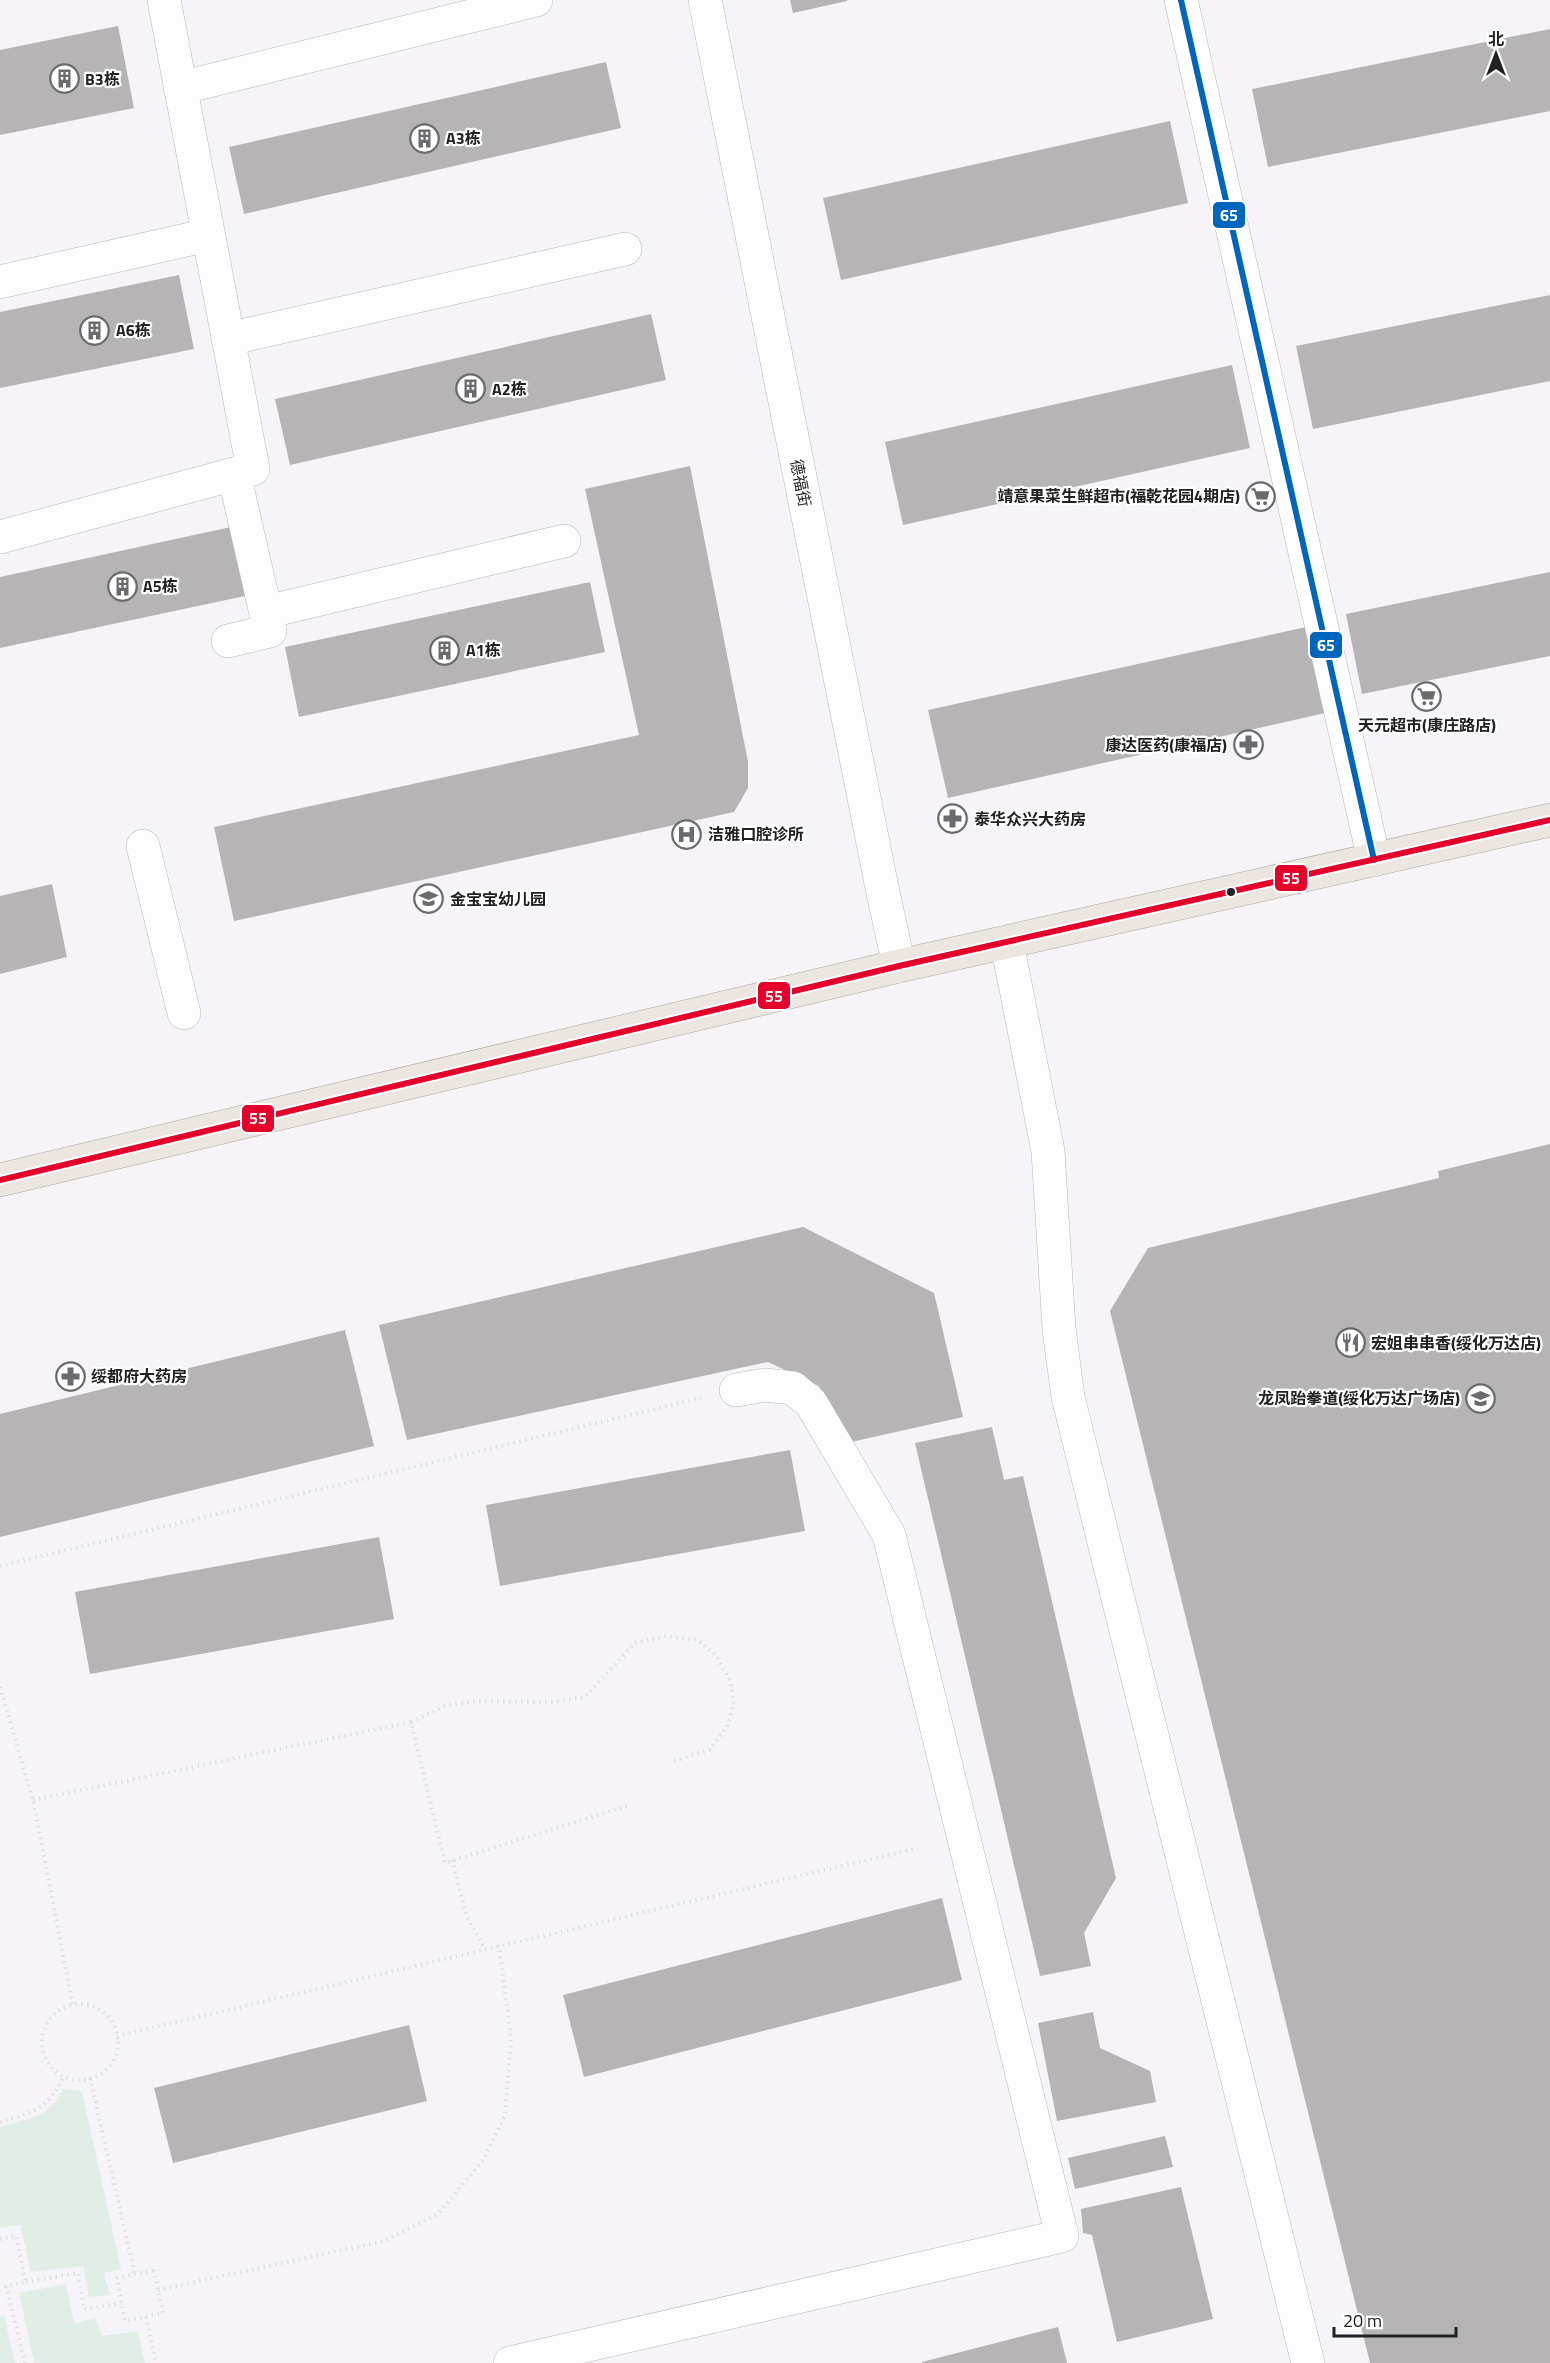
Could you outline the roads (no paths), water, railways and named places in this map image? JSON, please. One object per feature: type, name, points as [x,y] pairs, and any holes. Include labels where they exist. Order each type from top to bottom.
[{"type":"main road","points":[[0,1180],[899,966],[1550,820]]},
{"type":"street","points":[[0,537],[253,469],[164,0]]},
{"type":"street","points":[[180,88],[536,0]]},
{"type":"street","name":"德福街","points":[[705,0],[899,966]]},
{"type":"street","points":[[1181,0],[1374,860]]},
{"type":"street","points":[[0,282],[208,235]]},
{"type":"street","points":[[228,339],[625,249]]},
{"type":"street","points":[[228,641],[270,631],[234,474]]},
{"type":"street","points":[[266,612],[564,541]]},
{"type":"street","points":[[143,846],[184,1012]]},
{"type":"street","points":[[1007,943],[1048,1151],[1059,1329],[1068,1397],[1308,2363]]},
{"type":"street","points":[[510,2363],[600,2353],[1062,2236],[889,1535],[811,1403],[793,1388],[765,1385],[736,1390]]},
{"type":"place","name":"B3栋","points":[[64,79]]},
{"type":"place","name":"A3栋","points":[[425,138]]},
{"type":"place","name":"A6栋","points":[[95,330]]},
{"type":"place","name":"A2栋","points":[[471,389]]},
{"type":"place","name":"靖意果菜生鲜超市(福乾花园4期店)","points":[[1261,496]]},
{"type":"place","name":"A5栋","points":[[122,586]]},
{"type":"place","name":"A1栋","points":[[445,650]]},
{"type":"place","name":"天元超市(康庄路店)","points":[[1427,697]]},
{"type":"place","name":"康达医药(康福店)","points":[[1248,745]]},
{"type":"place","name":"泰华众兴大药房","points":[[953,819]]},
{"type":"place","name":"洁雅口腔诊所","points":[[687,834]]},
{"type":"place","name":"金宝宝幼儿园","points":[[429,899]]},
{"type":"place","name":"宏姐串串香(绥化万达店)","points":[[1350,1343]]},
{"type":"place","name":"绥都府大药房","points":[[70,1376]]},
{"type":"place","name":"龙凤跆拳道(绥化万达广场店)","points":[[1481,1398]]}]
